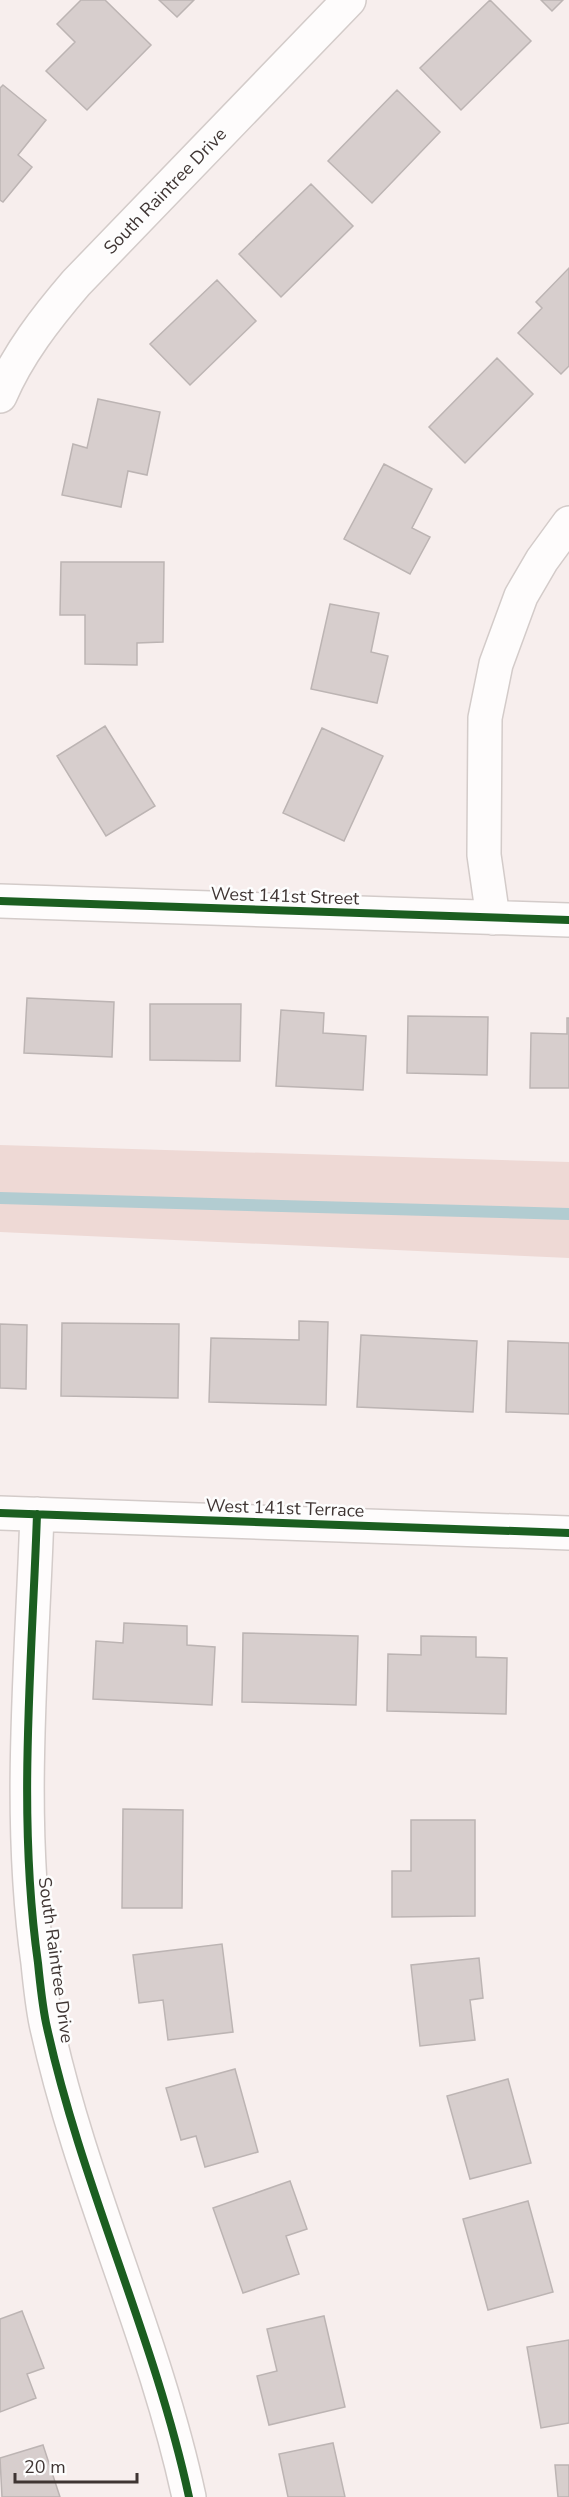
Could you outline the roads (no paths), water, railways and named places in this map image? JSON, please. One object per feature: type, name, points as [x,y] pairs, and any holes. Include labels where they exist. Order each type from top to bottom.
[{"type":"street","name":"South Raintree Drive","points":[[0,396],[10,371],[46,318],[76,283],[349,0]]},
{"type":"street","points":[[494,918],[484,855],[485,718],[495,664],[521,596],[542,560],[569,524]]},
{"type":"street","name":"West 141st Street","points":[[0,901],[569,920]]},
{"type":"street","name":"West 141st Terrace","points":[[0,1513],[569,1533]]},
{"type":"street","name":"South Raintree Drive","points":[[37,1514],[27,1797],[30,1906],[46,2022],[72,2123],[142,2327],[189,2497]]},
{"type":"waterway","points":[[0,1198],[569,1214]]}]
